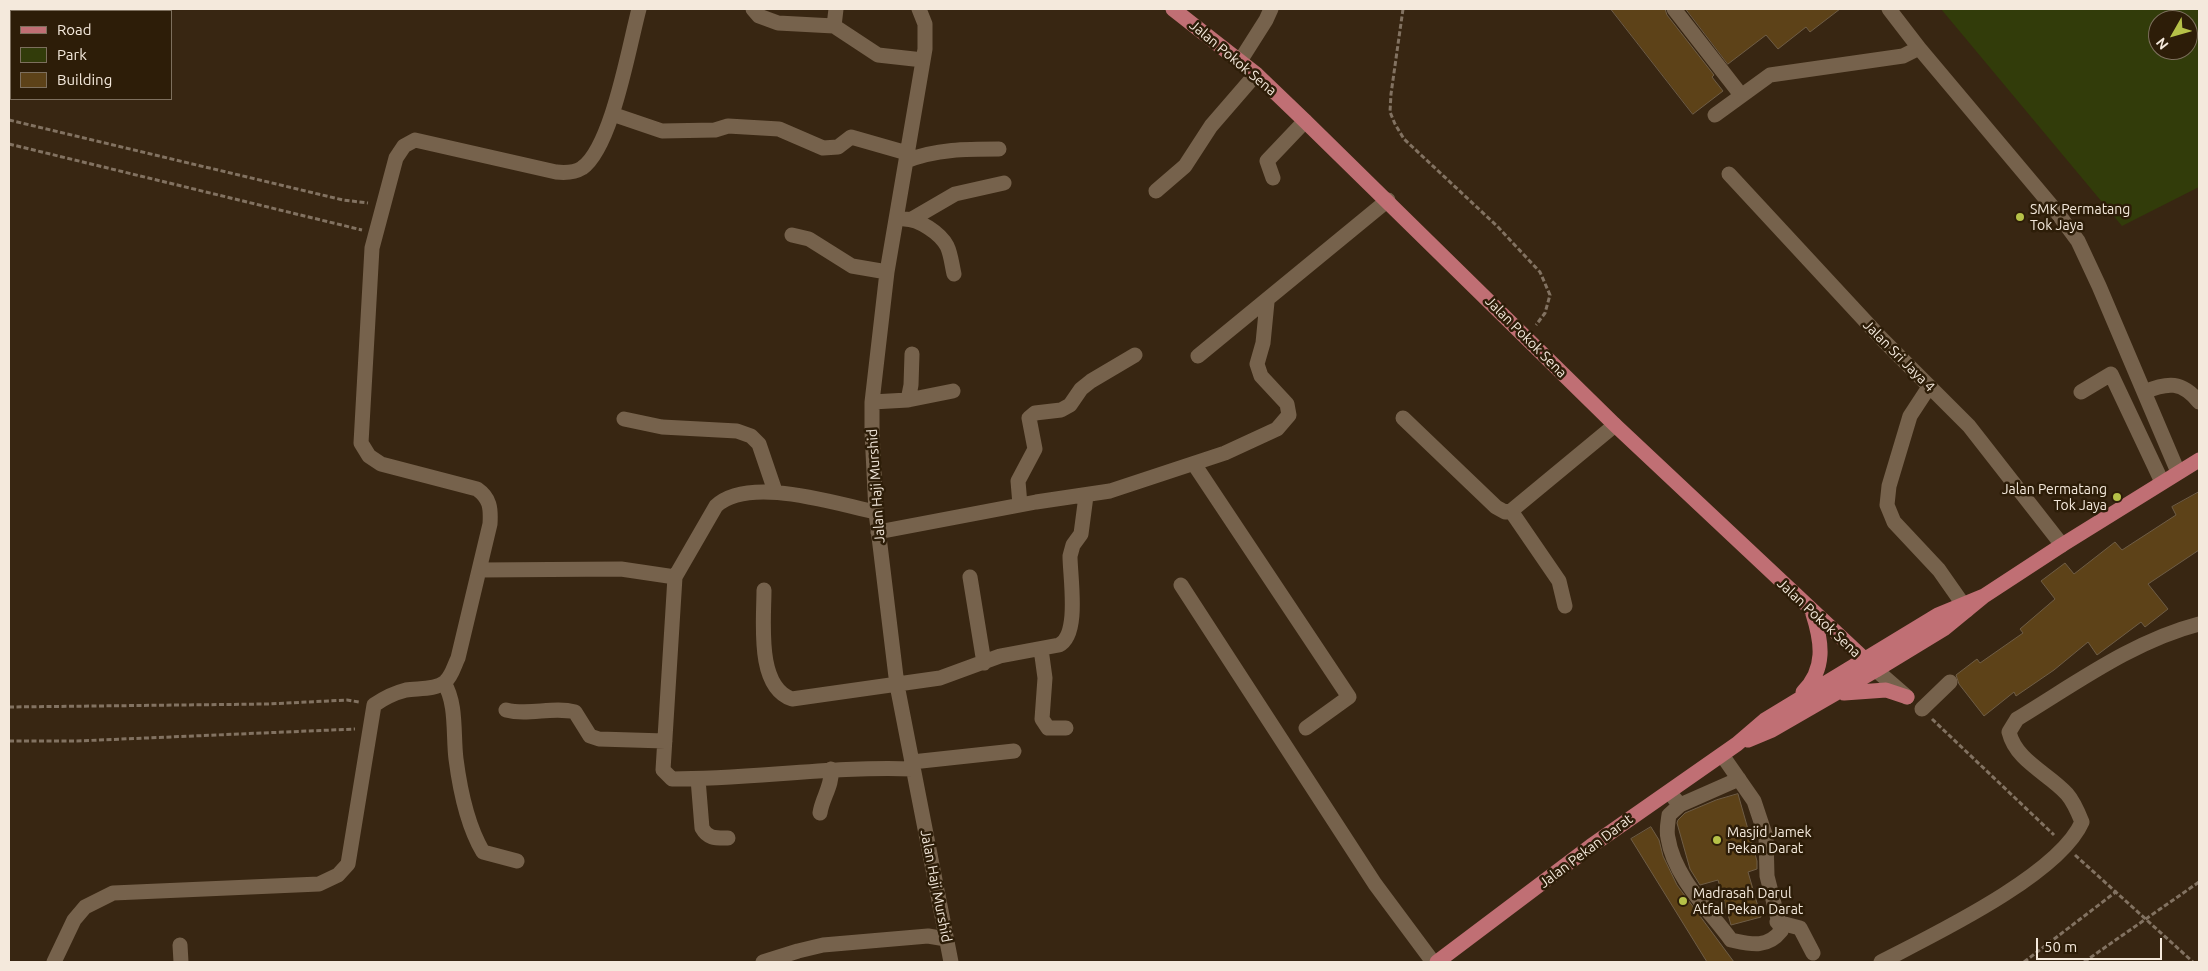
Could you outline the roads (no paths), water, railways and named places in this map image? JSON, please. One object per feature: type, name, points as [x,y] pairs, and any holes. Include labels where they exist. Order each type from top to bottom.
[{"type":"main road","name":"Jalan Pokok Sena","points":[[1173,9],[1256,74],[1388,200],[1615,425],[1812,612],[1876,670]]},
{"type":"main road","points":[[1737,744],[1772,730],[1945,628],[1966,607],[2199,460]]},
{"type":"main road","points":[[1737,744],[1765,720],[1863,659],[1938,615],[1966,607]]},
{"type":"main road","points":[[1793,702],[1806,689],[1817,672],[1821,657],[1820,636],[1812,612]]},
{"type":"main road","points":[[1835,694],[1865,690],[1886,690],[1907,697]]},
{"type":"main road","name":"Jalan Pekan Darat","points":[[1437,962],[1591,846],[1737,744]]},
{"type":"street","points":[[54,962],[74,920],[85,907],[112,893],[319,884],[338,875],[348,864],[374,706],[391,695],[435,687],[444,683],[451,674],[458,658],[489,570],[491,510],[486,497],[472,486],[381,464],[368,456],[361,443],[372,248],[396,158],[404,146],[415,140],[569,173],[582,168],[599,148],[612,114],[639,9]]},
{"type":"street","points":[[753,9],[759,16],[778,23],[834,26],[878,55],[923,60]]},
{"type":"street","points":[[834,26],[836,9]]},
{"type":"street","name":"Jalan Haji Murshid","points":[[918,9],[925,24],[923,60],[906,157],[904,219],[887,272],[872,402],[876,512],[897,684],[951,962]]},
{"type":"street","points":[[925,9],[925,24]]},
{"type":"street","points":[[1240,62],[1271,9]]},
{"type":"street","points":[[1674,9],[1741,95]]},
{"type":"street","points":[[1889,9],[1919,48],[2020,167],[2078,241],[2144,392],[2170,477]]},
{"type":"street","points":[[1715,115],[1770,75],[1903,56],[1919,48]]},
{"type":"street","points":[[1156,191],[1185,166],[1211,126],[1256,74]]},
{"type":"street","points":[[612,114],[662,131],[715,130],[728,126],[779,129],[823,148],[838,147],[851,137],[906,157],[962,149],[999,150]]},
{"type":"street","points":[[1273,178],[1267,161],[1305,121]]},
{"type":"street","name":"Jalan Sri Jaya 4","points":[[1729,174],[1796,248],[1929,387],[1969,426],[2062,545]]},
{"type":"street","points":[[904,219],[955,194],[1004,183]]},
{"type":"street","points":[[1198,356],[1267,302],[1388,200]]},
{"type":"street","points":[[904,219],[934,231],[947,246],[954,274]]},
{"type":"street","points":[[792,235],[809,239],[852,266],[887,272]]},
{"type":"street","points":[[878,532],[1020,505],[1086,496],[1152,479],[1225,453],[1277,429],[1289,414],[1287,404],[1261,376],[1257,364],[1263,344],[1267,302]]},
{"type":"street","points":[[908,400],[911,385],[912,354]]},
{"type":"street","points":[[1020,505],[1018,481],[1035,449],[1035,440],[1029,418],[1034,412],[1061,410],[1070,405],[1081,389],[1091,381],[1135,355]]},
{"type":"street","points":[[2081,392],[2111,374],[2170,477]]},
{"type":"street","points":[[2144,392],[2167,385],[2182,386],[2199,402]]},
{"type":"street","points":[[1929,387],[1910,416],[1889,486],[1887,505],[1894,522],[1939,570],[1966,607]]},
{"type":"street","points":[[872,402],[908,400],[952,391]]},
{"type":"street","points":[[1402,418],[1496,507],[1505,512],[1511,512],[1615,425]]},
{"type":"street","points":[[624,419],[662,427],[737,431],[751,436],[759,444],[775,490]]},
{"type":"street","points":[[1194,464],[1349,697],[1306,728]]},
{"type":"street","points":[[876,512],[775,490],[723,499],[705,522],[674,577],[664,773],[672,779],[698,779],[831,769],[913,766],[1014,751]]},
{"type":"street","points":[[764,590],[765,660],[770,678],[784,696],[792,699],[940,678],[1000,656],[1040,649],[1065,642],[1071,629],[1070,556],[1073,545],[1082,534],[1086,496]]},
{"type":"street","points":[[1511,512],[1559,581],[1565,606]]},
{"type":"street","points":[[489,570],[621,569],[674,577]]},
{"type":"street","points":[[970,577],[984,663]]},
{"type":"street","points":[[1181,584],[1365,868],[1432,962]]},
{"type":"street","points":[[1881,962],[1949,927],[2021,883],[2066,846],[2077,834],[2082,822],[2077,809],[2068,795],[2021,756],[2012,744],[2009,732],[2017,719],[2129,651],[2171,631],[2199,624]]},
{"type":"street","points":[[1040,649],[1045,678],[1042,719],[1048,728],[1066,728]]},
{"type":"street","points":[[1876,670],[1907,697]]},
{"type":"street","points":[[1922,710],[1950,682]]},
{"type":"street","points":[[444,683],[451,702],[456,761],[465,806],[477,842],[483,852],[517,861]]},
{"type":"street","points":[[506,710],[530,713],[567,710],[575,712],[590,736],[599,739],[665,741]]},
{"type":"street","points":[[1722,755],[1754,801],[1766,837],[1768,876],[1777,922],[1781,931],[1775,938],[1764,944],[1731,940],[1694,892],[1677,864],[1668,838],[1669,815],[1680,805],[1738,779]]},
{"type":"street","points":[[820,813],[821,804],[832,777],[831,769]]},
{"type":"street","points":[[698,779],[702,828],[706,835],[712,838],[728,838]]},
{"type":"street","points":[[1669,791],[1680,805]]},
{"type":"street","points":[[1777,922],[1800,928],[1813,952]]},
{"type":"street","points":[[763,962],[798,950],[824,945],[928,936],[946,939]]},
{"type":"street","points":[[180,946],[181,962]]},
{"type":"place","name":"SMK Permatang Tok Jaya","points":[[2020,217]]},
{"type":"place","name":"Jalan Permatang Tok Jaya","points":[[2117,497]]},
{"type":"place","name":"Masjid Jamek Pekan Darat","points":[[1717,840]]},
{"type":"place","name":"Madrasah Darul Atfal Pekan Darat","points":[[1683,901]]}]
